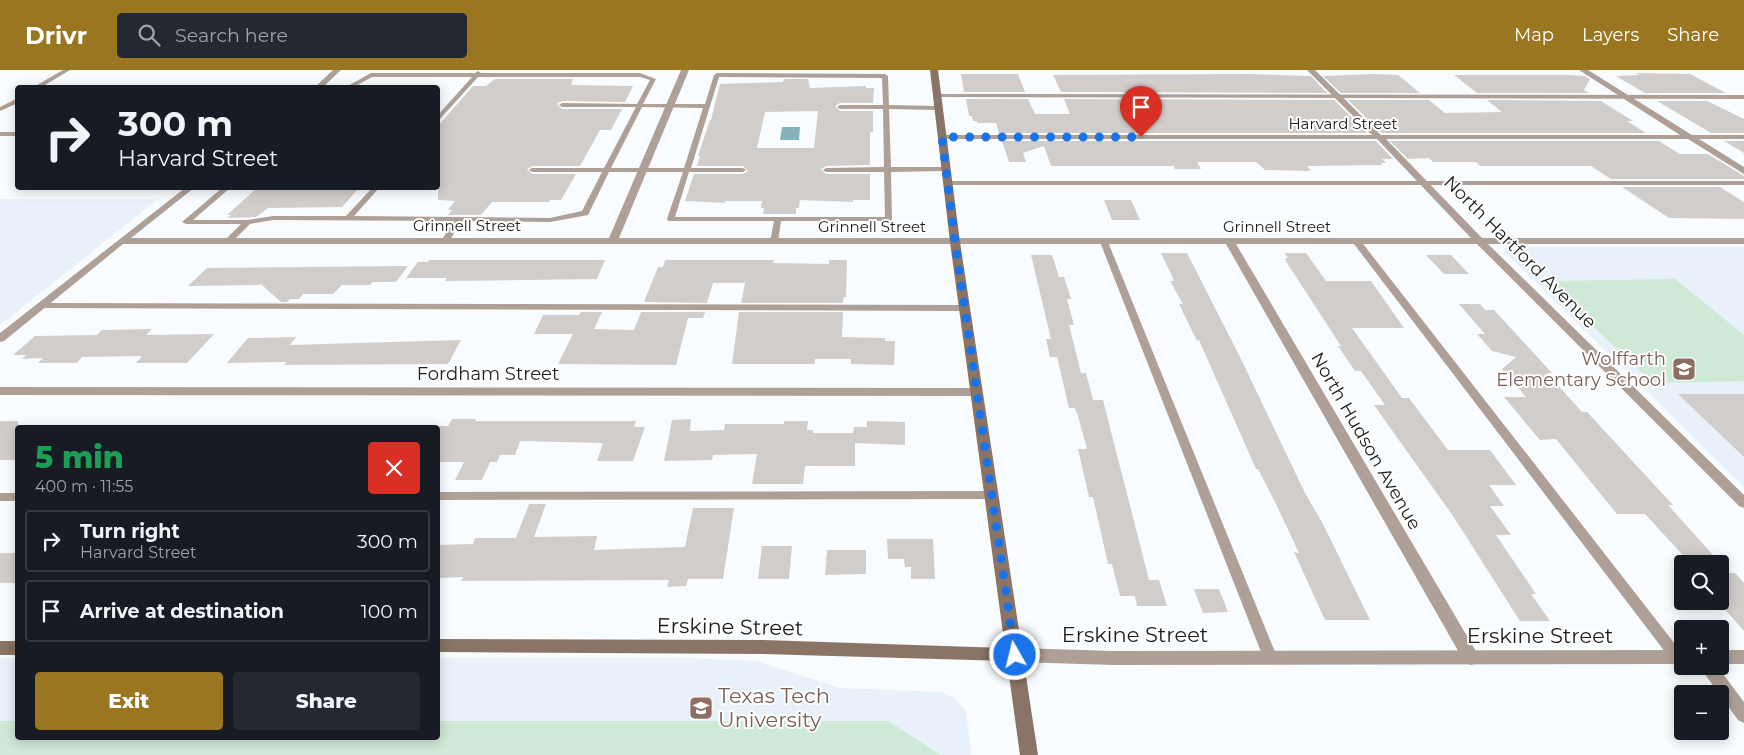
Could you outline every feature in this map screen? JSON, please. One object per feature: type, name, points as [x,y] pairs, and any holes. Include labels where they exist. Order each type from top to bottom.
[{"type":"main road","points":[[934,70],[964,308],[1029,755]]},
{"type":"main road","name":"Erskine Street","points":[[440,646],[763,647],[1015,655]]},
{"type":"main road","points":[[0,648],[15,648]]},
{"type":"street","points":[[320,85],[337,70]]},
{"type":"street","points":[[612,242],[685,70]]},
{"type":"street","name":"North Hartford Avenue","points":[[1311,70],[1744,503]]},
{"type":"street","points":[[1583,70],[1744,171]]},
{"type":"street","name":"Harvard Street","points":[[942,137],[1744,138]]},
{"type":"street","points":[[0,340],[121,241],[187,190]]},
{"type":"street","name":"Grinnell Street","points":[[121,241],[1744,241]]},
{"type":"street","name":"North Hudson Avenue","points":[[1230,242],[1471,658]]},
{"type":"street","name":"Fordham Street","points":[[0,391],[976,392]]},
{"type":"street","name":"Erskine Street","points":[[1015,655],[1114,658],[1674,657]]},
{"type":"street","points":[[1729,657],[1744,657]]},
{"type":"street","points":[[1714,675],[1744,715]]},
{"type":"lane","points":[[40,85],[67,70]]},
{"type":"lane","points":[[440,116],[480,70]]},
{"type":"lane","points":[[802,73],[885,76],[889,219],[671,219],[707,106],[717,75],[802,73]]},
{"type":"lane","points":[[224,190],[186,222],[248,222],[272,218],[550,220],[585,213],[653,79],[640,75],[371,75],[353,85]]},
{"type":"lane","points":[[840,108],[886,108],[937,102],[1339,97],[1744,97]]},
{"type":"lane","points":[[0,109],[15,102]]},
{"type":"lane","points":[[562,105],[707,106]]},
{"type":"lane","points":[[0,134],[15,134]]},
{"type":"lane","points":[[826,170],[946,169]]},
{"type":"lane","points":[[532,170],[743,170]]},
{"type":"lane","points":[[947,183],[1744,183]]},
{"type":"lane","points":[[348,218],[374,190]]},
{"type":"lane","points":[[774,242],[778,219]]},
{"type":"lane","points":[[445,241],[459,220]]},
{"type":"lane","points":[[228,241],[248,222]]},
{"type":"lane","points":[[1104,242],[1270,657]]},
{"type":"lane","points":[[1357,242],[1674,649]]},
{"type":"lane","points":[[41,306],[964,308]]},
{"type":"lane","points":[[440,496],[991,495]]},
{"type":"lane","points":[[0,497],[15,497]]},
{"type":"shaded area","points":[[0,199],[158,199],[0,325]]},
{"type":"shaded area","name":"Wolffarth Elementary School","points":[[1744,247],[1744,487],[1504,251],[1503,248]]},
{"type":"shaded area","name":"Texas Tech University","points":[[0,658],[15,658],[15,740],[440,740],[440,658],[689,658],[757,661],[839,688],[941,692],[956,699],[966,711],[971,755],[0,755]]},
{"type":"green space","points":[[1675,279],[1744,335],[1744,381],[1653,383],[1545,281]]},
{"type":"green space","points":[[0,721],[15,721],[15,740],[440,740],[440,721],[888,721],[941,755],[0,755]]},
{"type":"water","points":[[782,127],[800,127],[799,140],[780,140]]},
{"type":"building","points":[[1635,73],[1690,74],[1726,93],[1645,93],[1616,76],[1640,75]]},
{"type":"building","points":[[961,74],[1018,74],[1025,92],[964,92]]},
{"type":"building","points":[[1250,74],[1311,76],[1327,93],[1061,92],[1053,75]]},
{"type":"building","points":[[1398,75],[1420,93],[1341,93],[1323,76]]},
{"type":"building","points":[[1454,75],[1585,76],[1590,79],[1584,90],[1589,93],[1477,93]]},
{"type":"building","points":[[495,79],[573,79],[571,85],[633,86],[625,102],[562,101],[557,104],[562,109],[622,109],[611,130],[600,130],[580,166],[532,166],[527,169],[532,174],[576,174],[561,200],[550,200],[549,202],[492,202],[481,215],[448,215],[452,210],[448,210],[455,201],[438,200],[438,190],[440,190],[440,124],[473,86],[486,86]]},
{"type":"building","points":[[784,79],[808,79],[810,88],[866,86],[866,88],[874,88],[873,103],[840,103],[835,106],[840,111],[873,111],[873,132],[870,132],[870,165],[826,166],[821,169],[826,174],[870,174],[870,200],[853,200],[853,202],[800,200],[799,208],[796,208],[796,214],[763,214],[764,208],[761,208],[762,201],[725,201],[725,203],[685,201],[694,174],[743,174],[748,171],[743,166],[697,166],[700,156],[698,156],[711,120],[720,84],[783,82]],"holes":[[[818,111],[814,148],[757,148],[765,112]]]},
{"type":"building","points":[[966,99],[1028,99],[1035,114],[1070,114],[1064,99],[1334,100],[1367,133],[999,133],[996,123],[977,123],[977,121],[973,121],[972,116],[969,116]]},
{"type":"building","points":[[1348,100],[1429,100],[1445,113],[1502,112],[1487,100],[1601,101],[1633,121],[1627,121],[1646,133],[1382,133]]},
{"type":"building","points":[[1657,101],[1707,101],[1744,119],[1744,133],[1711,133]]},
{"type":"building","points":[[1002,141],[1376,141],[1393,159],[1382,159],[1386,163],[1381,163],[1382,165],[1307,166],[1311,171],[1265,170],[1256,162],[1197,162],[1201,169],[1175,169],[1174,166],[1051,166],[1044,146],[1023,153],[1026,162],[1009,162]]},
{"type":"building","points":[[1390,141],[1659,141],[1680,154],[1708,154],[1744,176],[1744,179],[1611,179],[1591,166],[1480,166],[1476,162],[1433,162],[1429,158],[1408,159]]},
{"type":"building","points":[[1724,141],[1744,141],[1744,153]]},
{"type":"building","points":[[1622,187],[1720,187],[1744,202],[1744,219],[1669,218]]},
{"type":"building","points":[[255,190],[357,190],[342,207],[268,208],[256,217],[227,218],[231,215],[227,215]]},
{"type":"building","points":[[1104,200],[1131,200],[1140,220],[1112,220]]},
{"type":"building","points":[[1161,253],[1187,253],[1370,620],[1325,620],[1294,552],[1299,553],[1276,504],[1258,469],[1256,469],[1199,340],[1197,341],[1179,304],[1183,304],[1170,281],[1173,281],[1173,278]]},
{"type":"building","points":[[1284,253],[1306,253],[1326,281],[1371,281],[1404,328],[1352,328],[1402,398],[1409,398],[1448,450],[1490,450],[1516,485],[1489,485],[1504,506],[1490,506],[1511,535],[1496,535],[1536,594],[1531,594],[1550,621],[1520,621],[1453,516],[1374,405],[1385,405],[1361,371],[1355,371],[1338,346],[1341,346],[1287,263],[1285,258],[1288,258]]},
{"type":"building","points":[[1031,255],[1052,255],[1059,277],[1064,277],[1071,299],[1067,299],[1074,325],[1069,325],[1081,373],[1086,373],[1093,400],[1103,400],[1149,580],[1159,580],[1167,606],[1137,606],[1135,596],[1120,596],[1112,564],[1108,564],[1093,497],[1089,497],[1078,449],[1087,449],[1078,416],[1075,408],[1069,408],[1057,357],[1050,357],[1046,339],[1051,339]]},
{"type":"building","points":[[1426,255],[1451,255],[1469,274],[1444,274]]},
{"type":"building","points":[[429,260],[605,260],[597,279],[445,281],[447,278],[406,278],[418,262],[428,262]]},
{"type":"building","points":[[665,260],[774,260],[773,263],[829,264],[829,260],[847,260],[846,297],[843,298],[843,303],[741,303],[745,283],[713,283],[707,303],[644,302],[658,267],[663,267]]},
{"type":"building","points":[[408,266],[396,282],[373,282],[370,285],[342,285],[333,294],[303,294],[299,299],[290,299],[287,302],[281,302],[261,284],[188,286],[207,268]]},
{"type":"building","points":[[1459,304],[1480,304],[1485,310],[1494,310],[1552,373],[1547,373],[1582,412],[1587,412],[1673,505],[1668,505],[1713,555],[1683,555],[1645,514],[1617,514],[1556,439],[1540,440],[1504,397],[1526,397],[1502,369],[1516,357],[1492,351],[1477,334],[1485,334]]},
{"type":"building","points":[[581,312],[602,312],[594,329],[634,330],[641,312],[705,312],[703,318],[688,318],[676,365],[558,364],[573,334],[534,334],[543,315],[579,315]]},
{"type":"building","points":[[739,312],[843,312],[842,337],[885,338],[885,341],[895,341],[894,365],[851,364],[851,359],[815,359],[815,364],[732,364]]},
{"type":"building","points":[[152,329],[146,335],[214,334],[187,363],[136,363],[142,356],[82,357],[77,363],[38,363],[43,358],[22,359],[26,355],[13,355],[35,336],[97,335],[102,330]]},
{"type":"building","points":[[296,337],[290,345],[461,340],[448,364],[284,365],[287,362],[227,363],[248,338]]},
{"type":"building","points":[[1678,394],[1744,394],[1744,457]]},
{"type":"building","points":[[452,419],[476,419],[475,421],[636,421],[634,427],[645,427],[633,461],[597,461],[603,443],[520,441],[515,455],[500,455],[497,462],[490,462],[482,480],[455,480],[464,462],[440,462],[440,426],[448,426]]},
{"type":"building","points":[[691,419],[690,431],[724,430],[725,424],[784,424],[784,421],[808,421],[807,430],[813,430],[813,433],[853,433],[854,427],[867,427],[867,421],[905,422],[905,445],[855,443],[855,466],[805,466],[803,484],[752,484],[757,454],[713,455],[712,460],[664,461],[672,420]]},
{"type":"building","points":[[0,421],[18,421],[18,425],[15,425],[15,460],[0,460]]},
{"type":"building","points":[[529,504],[546,504],[534,537],[597,536],[594,550],[685,547],[693,508],[734,508],[723,579],[688,579],[686,586],[667,587],[669,580],[461,581],[463,577],[440,578],[440,545],[473,544],[475,538],[516,538]]},
{"type":"building","points":[[887,539],[933,539],[935,579],[911,579],[911,567],[905,567],[904,559],[888,559]]},
{"type":"building","points":[[762,546],[792,546],[789,579],[758,579]]},
{"type":"building","points":[[827,550],[866,550],[866,574],[825,575]]},
{"type":"building","points":[[0,553],[15,553],[15,583],[0,583]]},
{"type":"building","points":[[1729,573],[1735,573],[1744,583],[1744,631],[1725,610],[1729,610]]},
{"type":"building","points":[[1194,589],[1219,589],[1228,612],[1203,613]]},
{"type":"place","name":"Wolffarth Elementary School","points":[[1684,369]]},
{"type":"place","name":"Texas Tech University","points":[[701,708]]},
{"type":"route","points":[[1015,655],[955,242],[942,137],[1141,137]]}]
